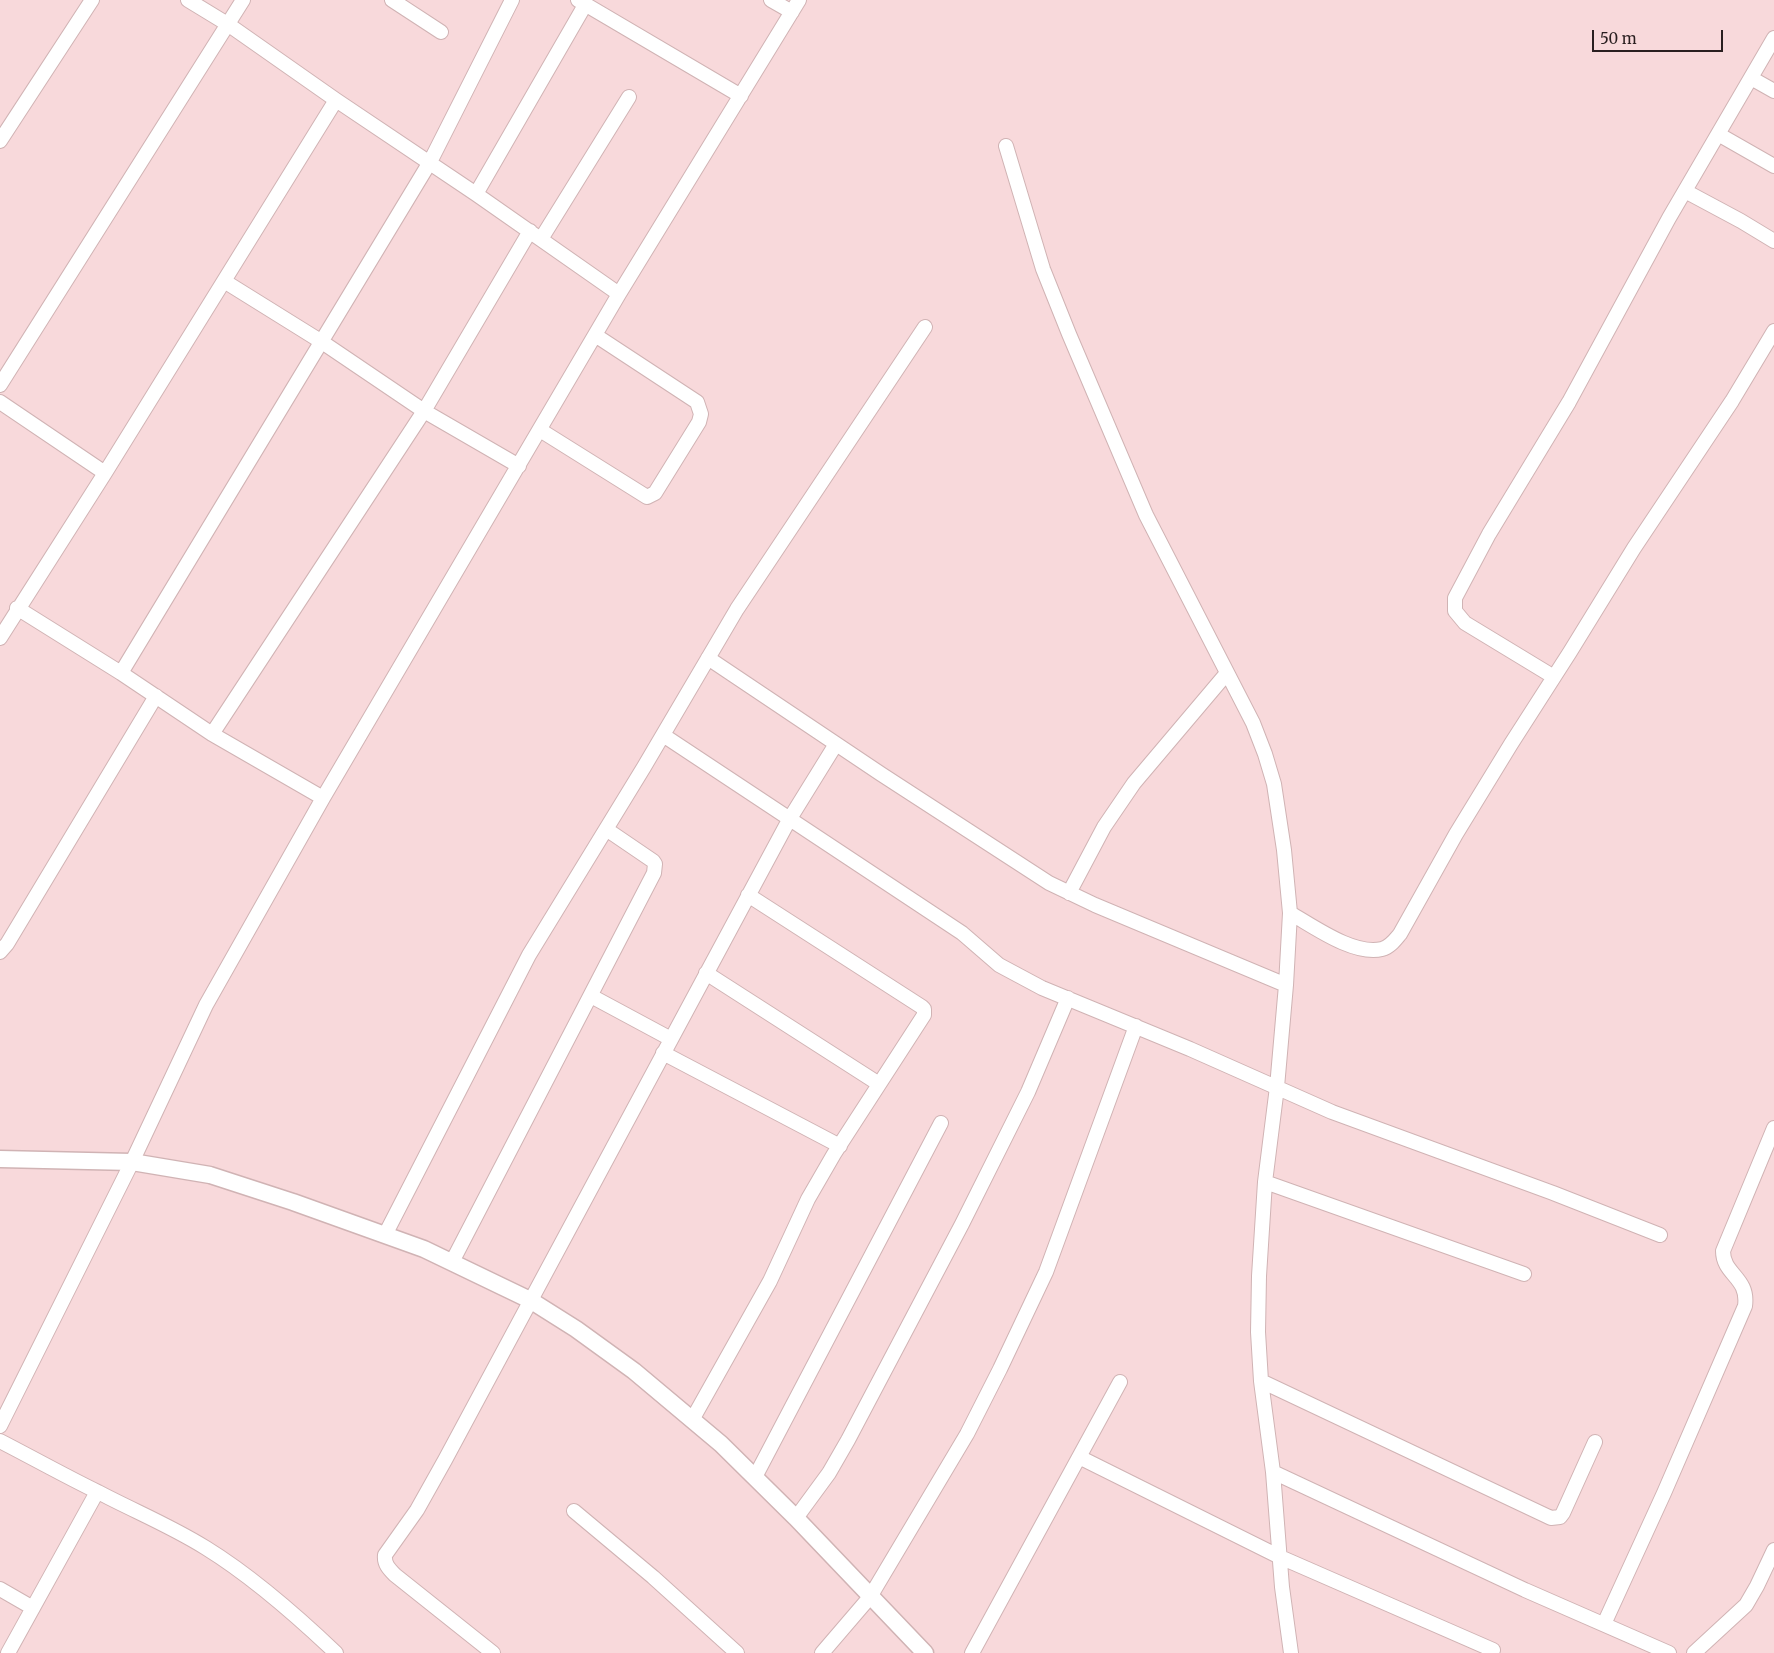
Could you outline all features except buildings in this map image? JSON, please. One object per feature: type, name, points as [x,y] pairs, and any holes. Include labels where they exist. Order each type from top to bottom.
[{"type":"street","points":[[0,141],[92,0]]},
{"type":"street","points":[[188,0],[229,25],[336,100],[430,162],[619,294]]},
{"type":"street","points":[[0,385],[229,25],[243,0]]},
{"type":"street","points":[[392,0],[442,32]]},
{"type":"street","points":[[121,673],[430,162],[512,0]]},
{"type":"street","points":[[770,0],[792,12]]},
{"type":"street","points":[[0,1426],[132,1162],[206,1005],[323,798],[619,294],[799,0]]},
{"type":"street","points":[[476,194],[581,2],[741,96]]},
{"type":"street","points":[[1554,677],[1464,623],[1455,611],[1455,598],[1490,534],[1569,402],[1685,191],[1774,38]]},
{"type":"street","points":[[1751,78],[1774,91]]},
{"type":"street","points":[[541,239],[629,97]]},
{"type":"street","points":[[0,638],[17,608],[105,473],[336,100]]},
{"type":"street","points":[[1718,134],[1774,166]]},
{"type":"street","points":[[1006,146],[1043,269],[1069,334],[1146,515],[1252,723],[1265,754],[1274,784],[1284,850],[1290,912],[1277,1086],[1265,1182],[1258,1332],[1261,1381],[1273,1472],[1291,1653]]},
{"type":"street","points":[[1685,191],[1774,241]]},
{"type":"street","points":[[212,734],[424,411],[530,231]]},
{"type":"street","points":[[224,281],[322,342],[424,411],[519,466]]},
{"type":"street","points":[[385,1235],[529,955],[737,609],[925,327]]},
{"type":"street","points":[[1290,912],[1338,940],[1352,946],[1370,950],[1383,949],[1400,934],[1456,834],[1501,760],[1634,548],[1732,401],[1774,331]]},
{"type":"street","points":[[540,430],[647,497],[654,493],[699,422],[701,414],[697,402],[596,335]]},
{"type":"street","points":[[0,402],[105,473]]},
{"type":"street","points":[[17,608],[121,673],[212,734],[323,798]]},
{"type":"street","points":[[708,658],[1036,875],[1095,906],[1286,985]]},
{"type":"street","points":[[1069,893],[1104,826],[1134,782],[1227,673]]},
{"type":"street","points":[[0,952],[7,944],[156,696]]},
{"type":"street","points":[[663,735],[962,933],[999,965],[1042,988],[1277,1086],[1332,1112],[1660,1235]]},
{"type":"street","points":[[493,1653],[395,1575],[387,1566],[385,1558],[387,1552],[417,1510],[445,1460],[748,895],[789,820],[836,744]]},
{"type":"street","points":[[452,1262],[654,873],[653,861],[606,829]]},
{"type":"street","points":[[692,1420],[770,1281],[808,1199],[923,1017],[924,1009],[748,895]]},
{"type":"street","points":[[706,973],[879,1084]]},
{"type":"street","points":[[591,996],[671,1039]]},
{"type":"street","points":[[796,1518],[828,1473],[848,1440],[962,1224],[1028,1092],[1068,998]]},
{"type":"street","points":[[822,1653],[870,1597],[967,1434],[1046,1272],[1136,1026]]},
{"type":"street","points":[[664,1053],[840,1146]]},
{"type":"street","points":[[754,1477],[941,1123]]},
{"type":"street","points":[[1604,1624],[1746,1306],[1744,1287],[1726,1265],[1723,1252],[1774,1128]]},
{"type":"street","points":[[0,1159],[132,1162],[210,1175],[293,1202],[424,1249],[530,1300],[576,1329],[634,1371],[721,1444],[796,1518],[925,1653]]},
{"type":"street","points":[[1265,1182],[1524,1274]]},
{"type":"street","points":[[1261,1381],[1551,1518],[1560,1517],[1563,1514],[1595,1442]]},
{"type":"street","points":[[972,1653],[1120,1382]]},
{"type":"street","points":[[0,1441],[97,1492],[180,1532],[208,1549],[239,1570],[301,1621],[336,1653]]},
{"type":"street","points":[[1080,1457],[1280,1557],[1493,1650]]},
{"type":"street","points":[[1273,1472],[1525,1590],[1668,1653]]},
{"type":"street","points":[[8,1653],[97,1492]]},
{"type":"street","points":[[574,1511],[653,1577],[737,1653]]},
{"type":"street","points":[[1694,1653],[1746,1605],[1758,1586],[1774,1550]]},
{"type":"street","points":[[0,1589],[33,1608]]}]
